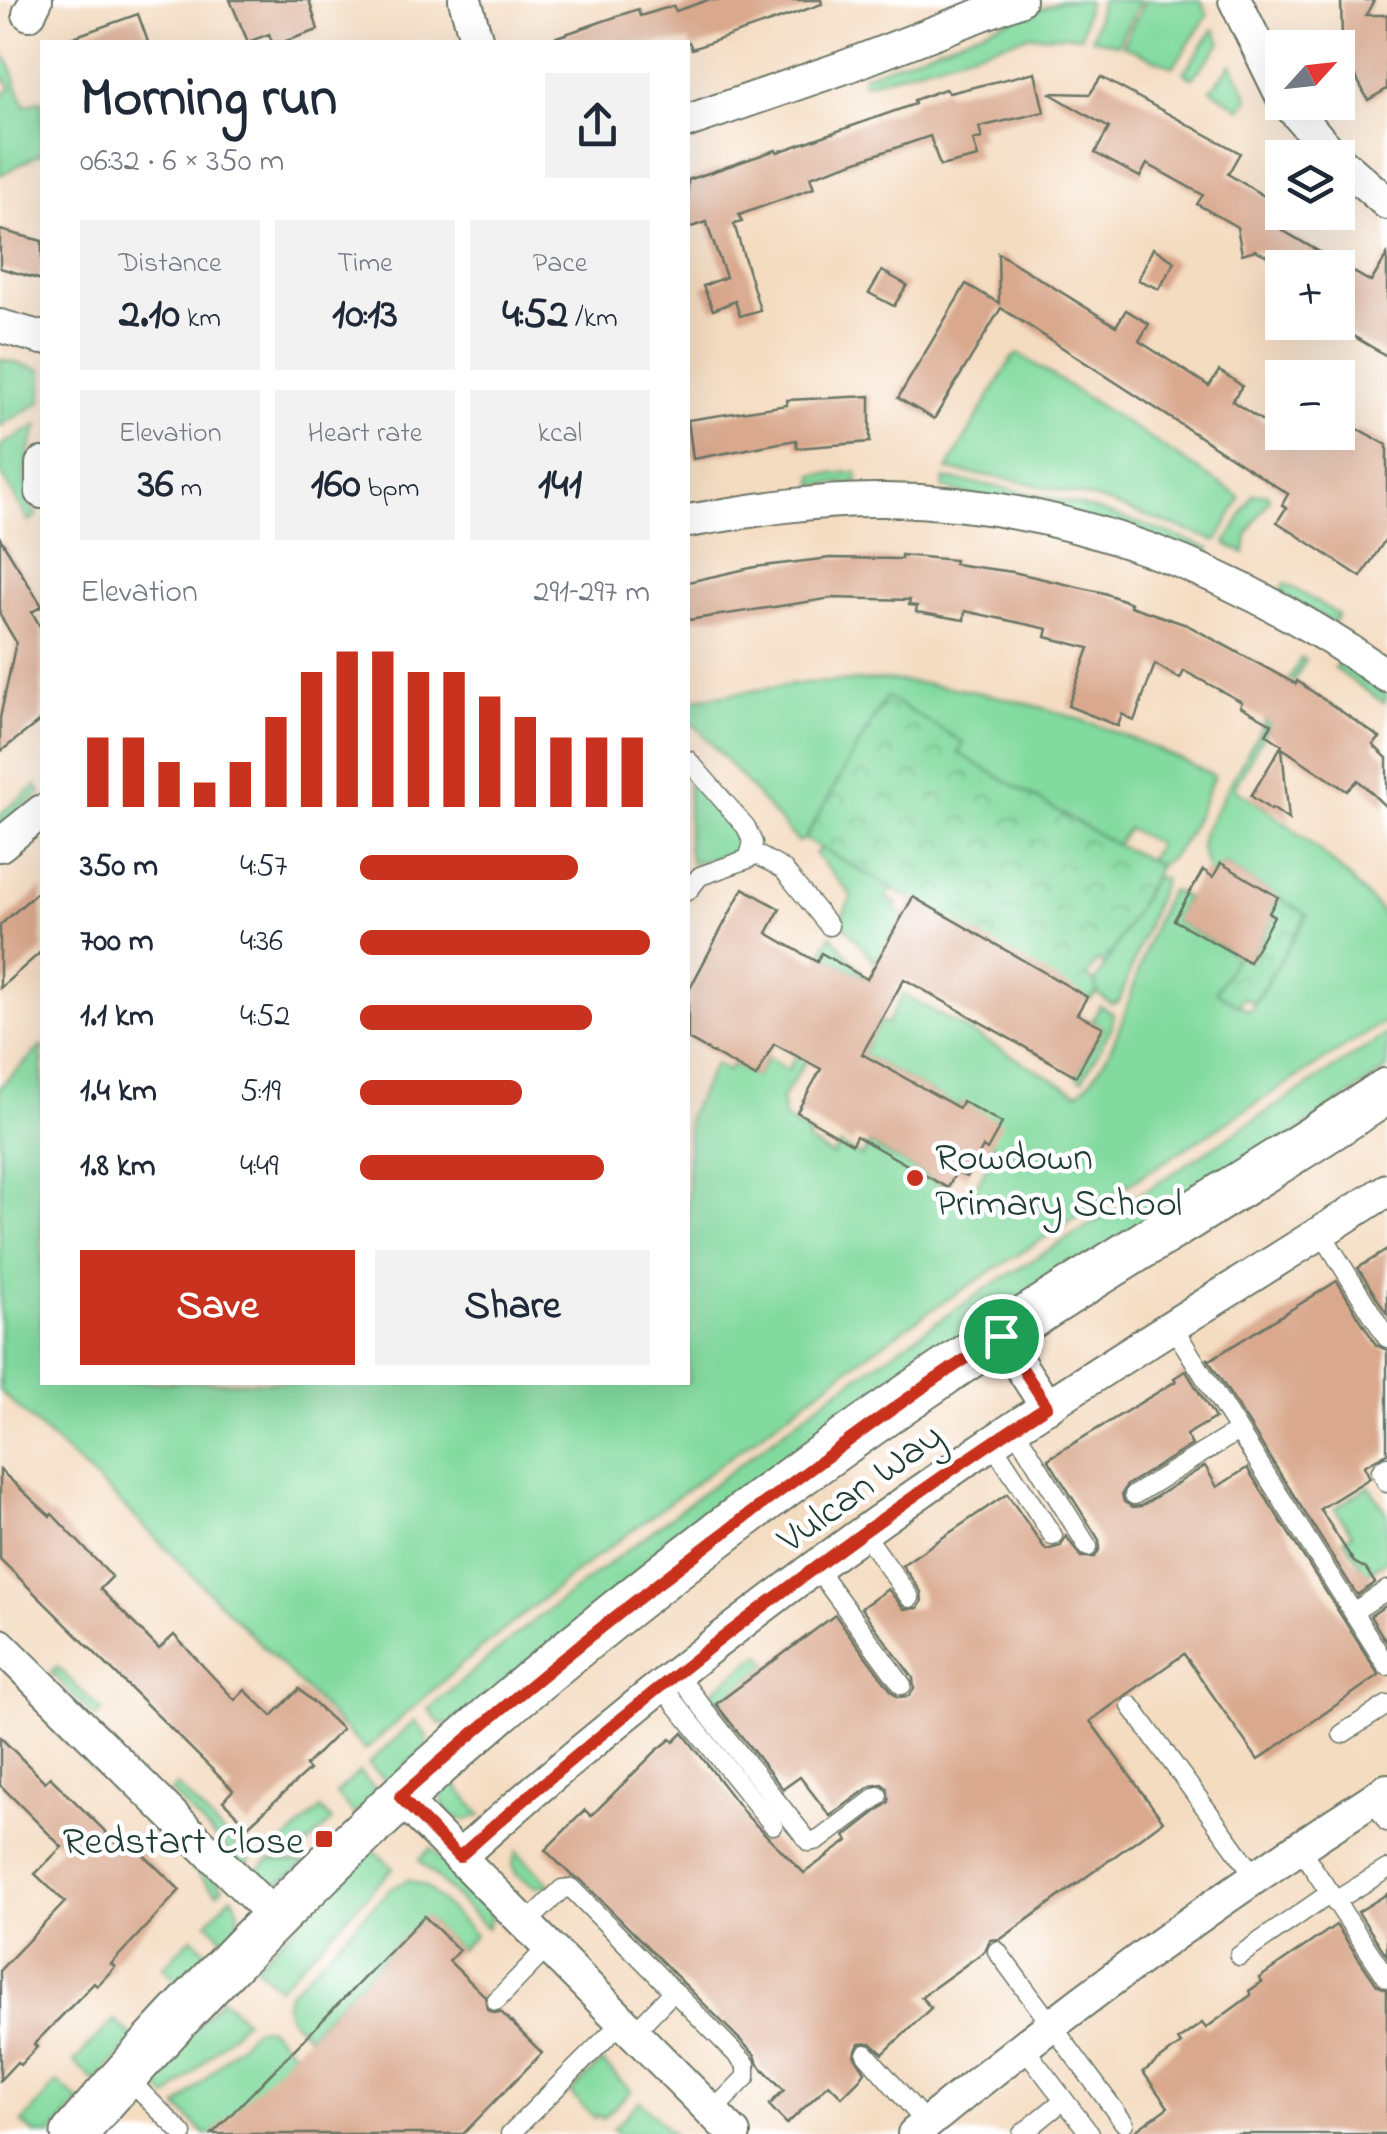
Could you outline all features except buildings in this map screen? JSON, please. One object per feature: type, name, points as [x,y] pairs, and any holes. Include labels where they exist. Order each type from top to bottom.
[{"type":"street","points":[[465,0],[476,40]]},
{"type":"street","points":[[690,119],[842,68],[1019,0]]},
{"type":"street","points":[[1235,0],[1265,61]]},
{"type":"street","points":[[1303,120],[1320,140]]},
{"type":"street","points":[[1355,175],[1387,203]]},
{"type":"street","points":[[0,326],[40,337]]},
{"type":"street","points":[[690,521],[796,504],[883,500],[960,505],[1028,516],[1108,536],[1206,570],[1306,623],[1386,674]]},
{"type":"street","points":[[0,845],[40,813]]},
{"type":"street","points":[[74,2134],[276,1918],[400,1797],[546,1671],[871,1424],[1001,1336],[1387,1091]]},
{"type":"street","name":"Vulcan Way","points":[[459,1857],[543,1782],[669,1681],[864,1533],[1047,1406],[1387,1190]]},
{"type":"street","points":[[1001,1336],[1047,1406]]},
{"type":"street","points":[[0,1645],[276,1918]]},
{"type":"street","points":[[400,1797],[723,2123]]},
{"type":"street","points":[[920,2129],[1052,2024],[1255,1876],[1299,1847],[1382,1804]]},
{"type":"lane","points":[[690,762],[746,827],[753,843],[752,852],[741,863],[690,881]]},
{"type":"lane","points":[[752,852],[784,870],[829,926]]},
{"type":"lane","points":[[1321,1232],[1387,1338]]},
{"type":"lane","points":[[1172,1327],[1387,1666]]},
{"type":"lane","points":[[1134,1496],[1238,1431]]},
{"type":"lane","points":[[1003,1436],[1053,1536]]},
{"type":"lane","points":[[1003,1436],[1088,1547]]},
{"type":"lane","points":[[1387,1466],[1381,1471],[1387,1483]]},
{"type":"lane","points":[[864,1533],[910,1598]]},
{"type":"lane","points":[[816,1568],[902,1685]]},
{"type":"lane","points":[[1352,1612],[1387,1590]]},
{"type":"lane","points":[[669,1681],[809,1842],[819,1840],[878,1796]]},
{"type":"lane","points":[[669,1681],[773,1824]]},
{"type":"lane","points":[[1342,1734],[1387,1705]]},
{"type":"lane","points":[[1131,1706],[1255,1876]]},
{"type":"lane","points":[[1299,1847],[1387,1978]]},
{"type":"lane","points":[[1239,1956],[1332,1897],[1387,1869]]},
{"type":"lane","points":[[496,2001],[562,1889],[571,1888],[746,2064],[746,2077],[723,2123]]},
{"type":"lane","points":[[996,1951],[1124,2123]]},
{"type":"lane","points":[[510,2134],[674,1991]]},
{"type":"lane","points":[[1023,2046],[1090,2134]]},
{"type":"lane","points":[[866,2054],[920,2129]]},
{"type":"lane","points":[[126,2076],[183,2134]]},
{"type":"lane","points":[[1022,2134],[1064,2100]]},
{"type":"green space","points":[[1062,0],[1088,0],[1081,36],[1031,35],[864,84],[862,76]]},
{"type":"green space","points":[[1101,0],[1140,0],[1118,44],[1092,38]]},
{"type":"green space","points":[[1145,0],[1201,0],[1208,15],[1173,67],[1123,45]]},
{"type":"green space","points":[[1214,29],[1221,43],[1192,78],[1184,72]]},
{"type":"green space","points":[[0,52],[9,62],[25,106],[40,101],[40,154],[0,175],[0,98],[12,87],[0,73]]},
{"type":"green space","points":[[1232,64],[1249,98],[1241,109],[1211,89]]},
{"type":"green space","points":[[1019,354],[1239,496],[1217,541],[1100,500],[1010,479],[947,470],[1012,358]]},
{"type":"green space","points":[[0,359],[40,369],[40,402],[0,426]]},
{"type":"green space","points":[[38,425],[26,470],[27,492],[37,516],[29,521],[0,472],[0,446]]},
{"type":"green space","points":[[857,472],[858,482],[814,485],[814,475]]},
{"type":"green space","points":[[944,479],[1080,505],[1210,549],[1207,557],[943,488]]},
{"type":"green space","points":[[1253,494],[1267,494],[1269,499],[1247,535],[1245,553],[1226,544]]},
{"type":"green space","points":[[1285,583],[1338,615],[1333,623],[1280,592]]},
{"type":"green space","name":"Rowdown Primary School","points":[[1301,658],[1305,661],[1234,788],[1315,847],[1387,918],[1387,1020],[937,1306],[858,1361],[567,1579],[365,1750],[119,1501],[0,1391],[0,1087],[40,1048],[40,1385],[690,1385],[690,1112],[715,1064],[728,1071],[732,1064],[756,1077],[767,1058],[788,1070],[796,1055],[811,1052],[781,1100],[784,1117],[810,1136],[807,1141],[833,1156],[840,1145],[862,1157],[869,1144],[964,1197],[969,1188],[974,1190],[989,1161],[989,1135],[962,1102],[959,1108],[862,1054],[880,1021],[887,1024],[903,994],[1078,1093],[1110,1050],[1149,939],[1171,890],[1186,897],[1174,920],[1237,956],[1217,992],[1250,1011],[1307,916],[1222,863],[1213,877],[1209,874],[1201,848],[1202,834]]},
{"type":"green space","points":[[1339,662],[1387,695],[1384,703],[1334,668]]},
{"type":"green space","points":[[882,680],[1011,699],[1094,724],[1214,776],[1183,843],[1164,862],[1154,865],[1148,861],[1157,844],[1128,828],[1116,845],[957,753],[963,743],[886,697],[805,839],[798,842],[690,723],[690,700],[806,683]]},
{"type":"green space","points":[[886,697],[964,743],[958,753],[1116,845],[1160,865],[1105,965],[1097,960],[1087,977],[1095,983],[1097,993],[1089,1000],[805,839]]},
{"type":"green space","points":[[690,778],[737,831],[740,843],[733,853],[691,863]]},
{"type":"green space","points":[[36,786],[40,792],[0,824],[0,814]]},
{"type":"green space","points":[[822,848],[892,887],[886,898],[904,914],[876,963],[840,921],[852,896],[815,854]]},
{"type":"green space","points":[[1154,877],[1164,879],[1119,1002],[1111,1004],[1097,993],[1095,983]]},
{"type":"green space","points":[[1278,897],[1307,915],[1254,1003],[1243,997],[1238,1005],[1216,992],[1240,950],[1252,956],[1274,917],[1269,913]]},
{"type":"green space","points":[[831,935],[867,979],[821,953]]},
{"type":"green space","points":[[1100,1006],[1113,1013],[1112,1027],[1082,1080],[1076,1076],[1103,1028],[1092,1021]]},
{"type":"green space","points":[[1387,1034],[1387,1069],[451,1724],[440,1724],[429,1709],[522,1630],[831,1395],[987,1288],[1158,1183]]},
{"type":"green space","points":[[1369,1486],[1387,1514],[1387,1560],[1366,1574],[1344,1539],[1352,1534],[1335,1508]]},
{"type":"green space","points":[[761,1654],[769,1665],[715,1705],[713,1690]]},
{"type":"green space","points":[[57,1667],[102,1711],[96,1718],[51,1673]]},
{"type":"green space","points":[[415,1721],[427,1736],[428,1746],[390,1780],[385,1780],[368,1764]]},
{"type":"green space","points":[[61,1726],[124,1788],[118,1794],[56,1732]]},
{"type":"green space","points":[[359,1772],[379,1793],[355,1815],[336,1794]]},
{"type":"green space","points":[[448,1776],[481,1815],[466,1820],[446,1810],[442,1798]]},
{"type":"green space","points":[[177,1786],[250,1861],[244,1867],[171,1792]]},
{"type":"green space","points":[[320,1809],[332,1821],[297,1855],[273,1853]]},
{"type":"green space","points":[[149,1813],[223,1887],[217,1893],[143,1819]]},
{"type":"green space","points":[[431,1848],[487,1906],[491,1917],[487,1928],[419,1860]]},
{"type":"green space","points":[[373,1849],[393,1868],[278,1988],[255,1965]]},
{"type":"green space","points":[[517,1851],[551,1886],[535,1887],[517,1875],[512,1865]]},
{"type":"green space","points":[[269,1860],[305,1863],[280,1881],[267,1882],[252,1875]]},
{"type":"green space","points":[[408,1880],[426,1886],[475,1935],[459,1950],[424,1917],[307,2035],[287,2012],[289,1993],[390,1889]]},
{"type":"green space","points":[[232,1896],[239,1920],[227,1942],[207,1922]]},
{"type":"green space","points":[[192,1937],[212,1957],[183,1987],[163,1967]]},
{"type":"green space","points":[[222,1998],[245,2020],[168,2098],[154,2074]]},
{"type":"green space","points":[[114,2020],[135,2039],[95,2082],[74,2062]]},
{"type":"green space","points":[[260,2027],[269,2028],[293,2051],[217,2134],[205,2134],[178,2107]]},
{"type":"green space","points":[[602,2062],[631,2091],[602,2119],[599,2115],[595,2119],[570,2093]]},
{"type":"green space","points":[[57,2082],[80,2101],[52,2134],[35,2134],[22,2123]]},
{"type":"green space","points":[[640,2101],[673,2134],[618,2134],[613,2129]]},
{"type":"place","name":"Rowdown Primary School","points":[[915,1178]]},
{"type":"place","name":"Redstart Close","points":[[324,1839]]},
{"type":"route","points":[[1001,1336],[1047,1406],[799,1580],[543,1782],[459,1857],[400,1797],[546,1671],[650,1589],[871,1424],[1001,1336]]}]
